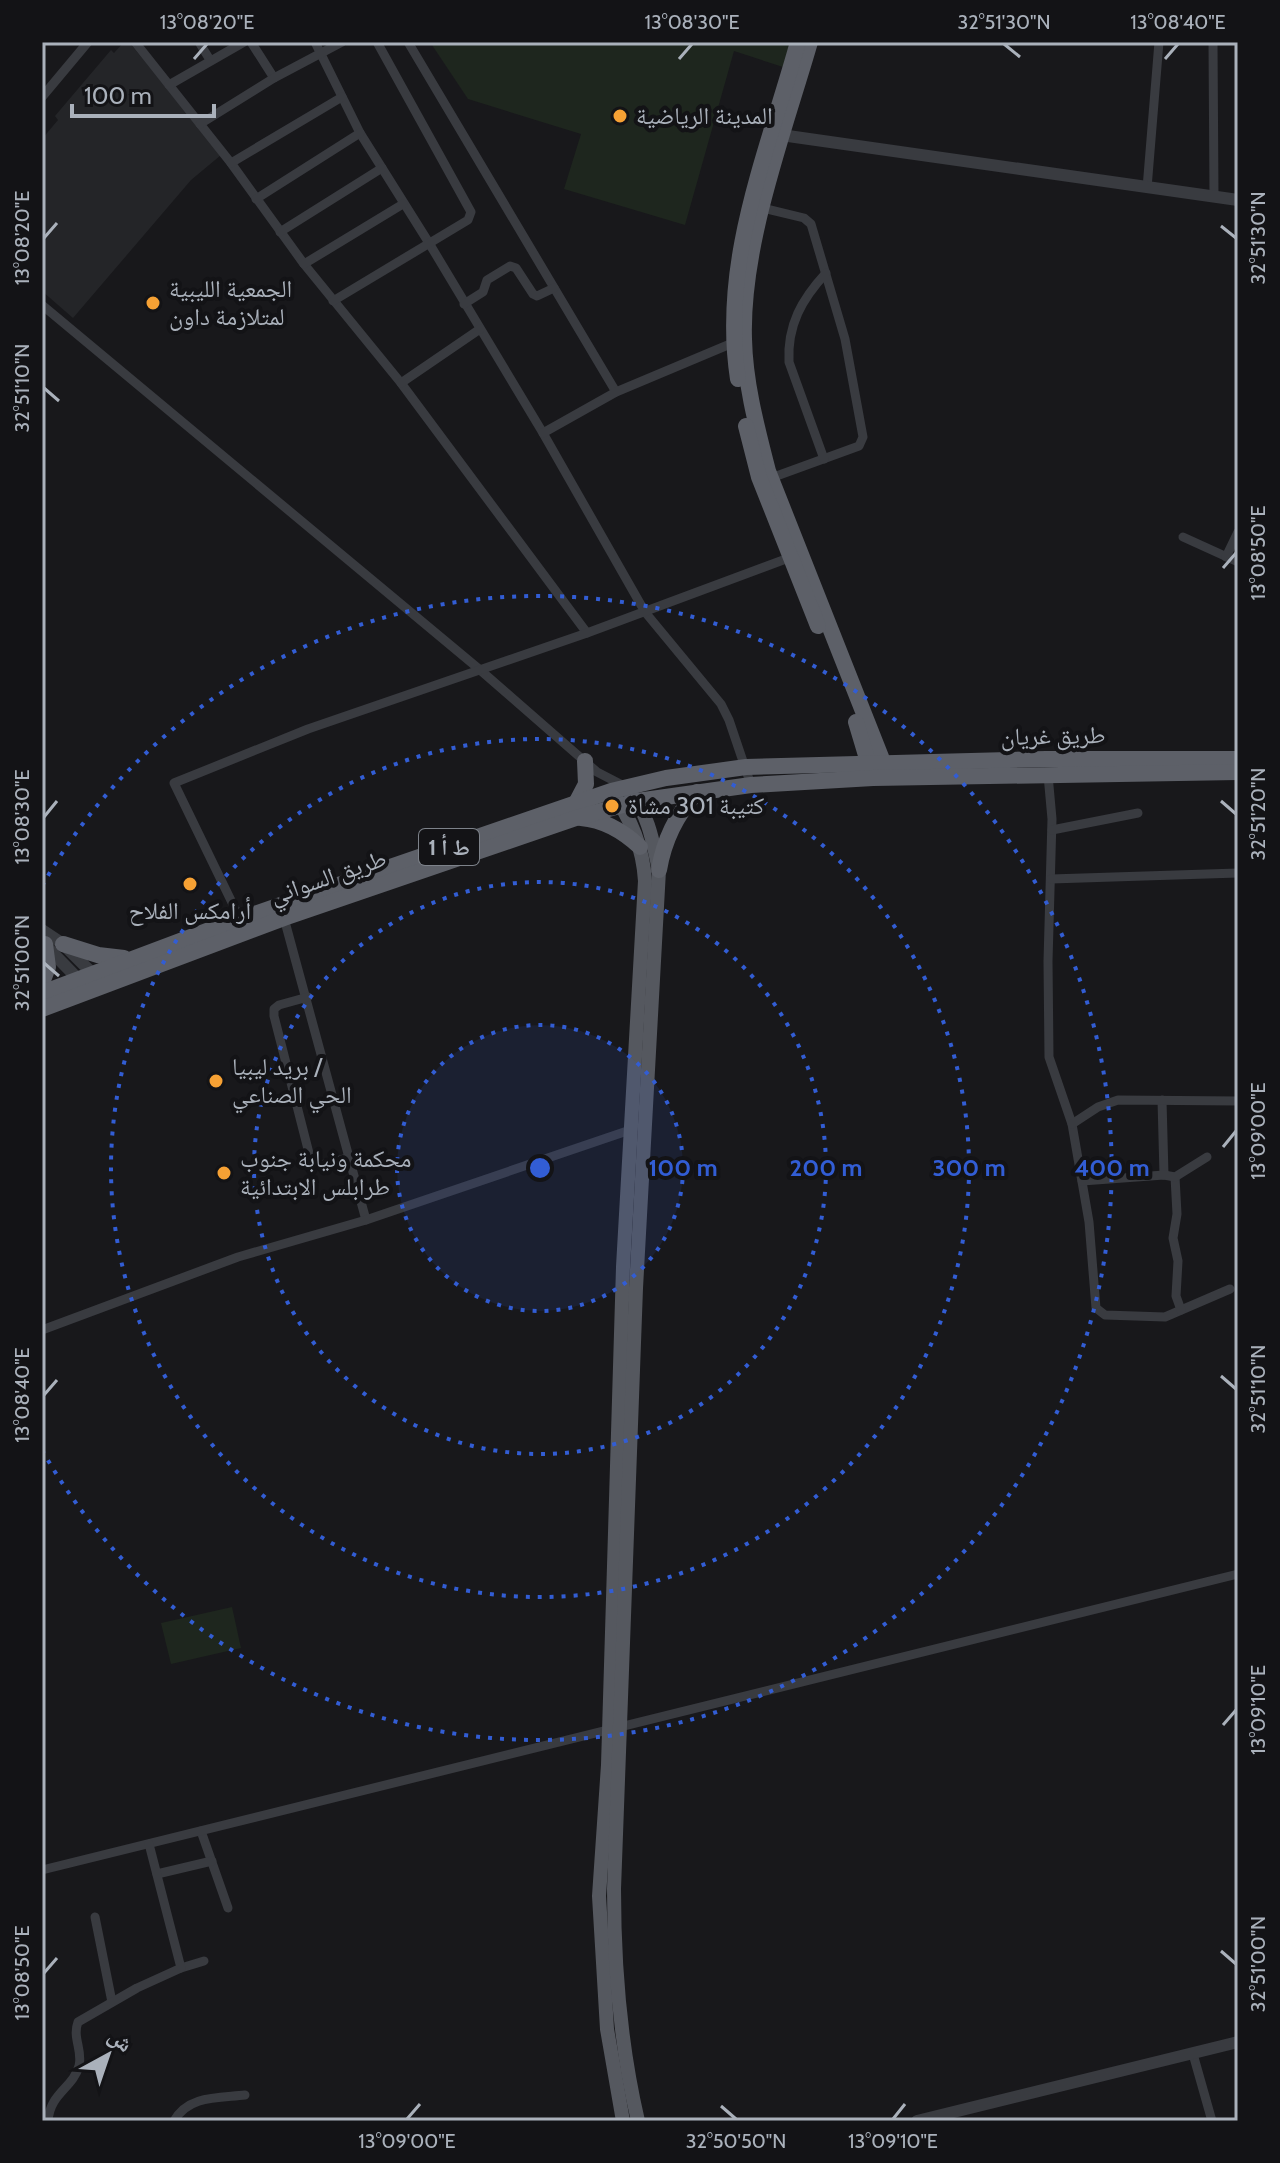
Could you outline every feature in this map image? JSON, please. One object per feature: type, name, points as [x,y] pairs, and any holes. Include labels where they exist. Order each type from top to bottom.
[{"type":"highway","points":[[795,555],[755,423],[738,341],[751,254],[798,42]]},
{"type":"highway","points":[[810,42],[745,222],[735,280],[738,341],[751,451],[879,770]]},
{"type":"highway","name":"طريق غريان","points":[[879,770],[1236,759]]},
{"type":"highway","points":[[591,766],[575,811],[617,829],[640,847]]},
{"type":"highway","name":"طريق السواني","points":[[42,993],[91,982],[284,918],[575,811],[618,789],[666,778],[746,767],[879,770]]},
{"type":"highway","name":"طريق السواني","points":[[42,1009],[134,959],[240,919],[575,811],[697,792],[879,770]]},
{"type":"highway","points":[[659,870],[667,835],[675,819],[697,792]]},
{"type":"highway","points":[[42,983],[48,967],[43,938]]},
{"type":"highway","points":[[63,944],[98,955],[134,959]]},
{"type":"main road","points":[[618,789],[652,835],[659,870],[615,1729],[600,1925],[607,2029],[623,2121]]},
{"type":"main road","points":[[629,804],[645,881],[630,1130],[615,1729],[614,1947],[620,2026],[638,2121]]},
{"type":"street","points":[[42,97],[88,42]]},
{"type":"street","points":[[135,42],[231,163],[304,264],[401,383],[587,633]]},
{"type":"street","points":[[199,42],[210,60]]},
{"type":"street","points":[[169,85],[244,42]]},
{"type":"street","points":[[251,42],[274,78]]},
{"type":"street","points":[[315,42],[360,133],[543,433],[645,612],[721,704],[751,785]]},
{"type":"street","points":[[200,124],[274,78],[342,42]]},
{"type":"street","points":[[333,301],[468,220],[471,212],[377,42]]},
{"type":"street","points":[[408,42],[616,392]]},
{"type":"street","points":[[1147,188],[1159,42]]},
{"type":"street","points":[[1213,42],[1214,197]]},
{"type":"street","points":[[231,163],[342,97]]},
{"type":"street","points":[[256,199],[360,133]]},
{"type":"street","points":[[777,135],[1238,200]]},
{"type":"street","points":[[280,232],[382,168]]},
{"type":"street","points":[[304,264],[403,204]]},
{"type":"street","points":[[763,208],[808,220],[845,339],[863,437],[859,446],[771,478]]},
{"type":"street","points":[[464,304],[483,292],[487,280],[510,266],[516,268],[533,294],[537,296],[554,288]]},
{"type":"street","points":[[824,459],[788,352],[799,308],[826,273]]},
{"type":"street","points":[[42,305],[479,669],[618,789]]},
{"type":"street","points":[[401,383],[480,329]]},
{"type":"street","points":[[543,433],[616,392],[738,341]]},
{"type":"street","points":[[1226,557],[1238,532]]},
{"type":"street","points":[[1183,537],[1238,562]]},
{"type":"street","points":[[240,919],[174,783],[308,729],[587,633],[795,555]]},
{"type":"street","points":[[591,766],[618,789]]},
{"type":"street","points":[[1047,767],[1052,830],[1049,1057],[1072,1124],[1094,1263],[1095,1303],[1100,1313],[1165,1317],[1230,1289]]},
{"type":"street","points":[[1052,830],[1138,813]]},
{"type":"street","points":[[1051,879],[1238,873]]},
{"type":"street","points":[[284,918],[308,997],[366,1220]]},
{"type":"street","points":[[43,938],[91,982]]},
{"type":"street","points":[[43,938],[63,944],[91,982]]},
{"type":"street","points":[[308,997],[279,1005],[274,1009],[274,1016],[311,1161],[320,1165],[351,1157]]},
{"type":"street","points":[[1072,1124],[1098,1107],[1118,1100],[1238,1101]]},
{"type":"street","points":[[1162,1100],[1164,1175]]},
{"type":"street","points":[[42,1330],[238,1257],[366,1220],[645,1124]]},
{"type":"street","points":[[1082,1181],[1164,1175],[1175,1177],[1207,1157]]},
{"type":"street","points":[[1175,1177],[1177,1214],[1173,1238],[1178,1261],[1176,1296],[1181,1310]]},
{"type":"street","points":[[42,1870],[1238,1574]]},
{"type":"street","points":[[201,1831],[228,1908]]},
{"type":"street","points":[[149,1844],[181,1968]]},
{"type":"street","points":[[157,1874],[212,1861]]},
{"type":"street","points":[[95,1917],[112,2002]]},
{"type":"street","points":[[46,2115],[55,2097],[78,2070],[80,2058],[74,2032],[78,2022],[181,1968],[204,1961]]},
{"type":"street","points":[[917,2121],[1238,2042]]},
{"type":"street","points":[[1193,2054],[1212,2121]]},
{"type":"street","points":[[174,2121],[181,2109],[192,2102],[245,2095]]},
{"type":"shaded area","points":[[124,42],[129,42],[221,155],[191,180],[73,318],[42,291],[42,139],[58,120],[55,116],[111,50],[114,53]]},
{"type":"shaded area","name":"المدينة الرياضية","points":[[430,42],[790,42],[783,67],[734,51],[685,225],[564,189],[581,134],[468,99]]},
{"type":"shaded area","points":[[232,1607],[241,1648],[171,1664],[161,1623]]},
{"type":"place","name":"المدينة الرياضية","points":[[620,116]]},
{"type":"place","name":"الجمعية الليبية لمتلازمة داون","points":[[153,303]]},
{"type":"place","name":"كتيبة 301 مشاة","points":[[612,806]]},
{"type":"place","name":"أرامكس الفلاح","points":[[190,884]]},
{"type":"place","name":"بريد ليبيا / الحي الصناعي","points":[[216,1081]]},
{"type":"place","name":"محكمة ونيابة جنوب طرابلس الابتدائية","points":[[224,1173]]}]
